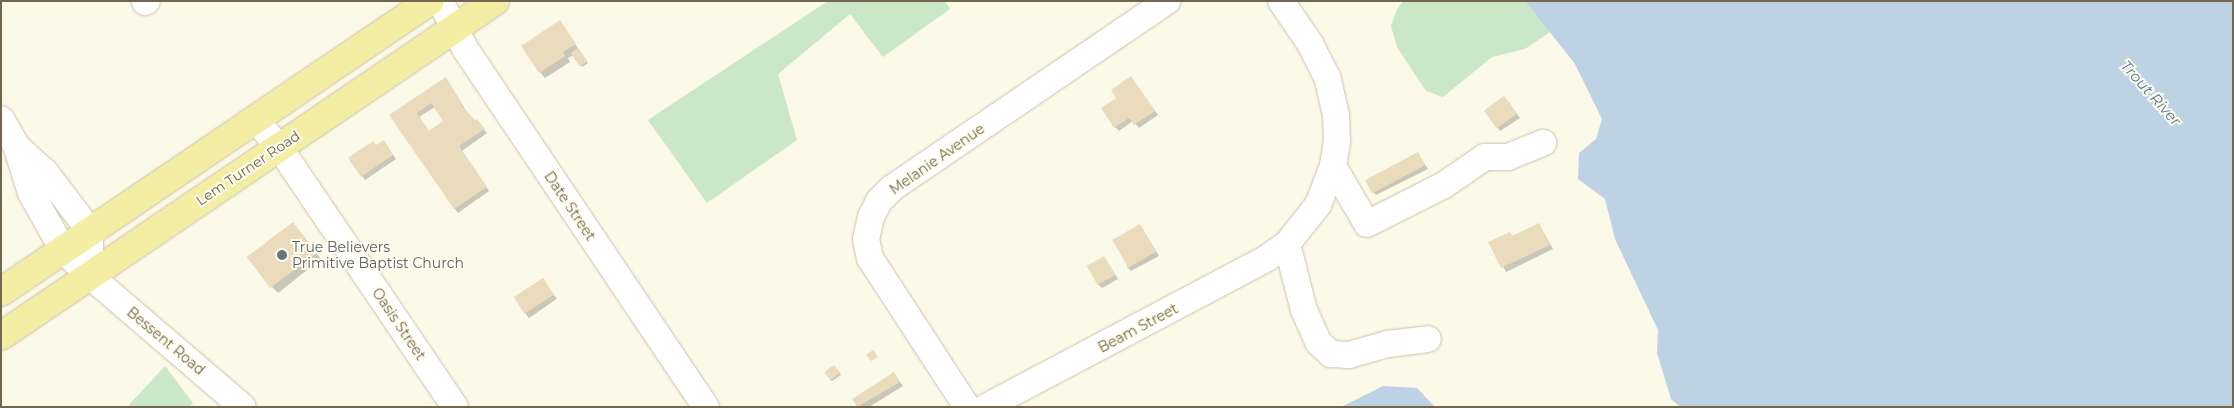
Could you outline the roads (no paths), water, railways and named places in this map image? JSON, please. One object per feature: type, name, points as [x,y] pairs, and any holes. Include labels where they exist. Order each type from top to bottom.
[{"type":"main road","points":[[1,292],[430,1]]},
{"type":"main road","name":"Lem Turner Road","points":[[1,336],[495,1]]},
{"type":"street","name":"Date Street","points":[[440,1],[466,50],[706,407]]},
{"type":"street","name":"Melanie Avenue","points":[[967,407],[870,258],[866,239],[871,217],[879,201],[892,188],[1167,1]]},
{"type":"street","name":"Beam Street","points":[[986,407],[1138,328],[1266,258],[1286,244],[1318,205],[1333,166],[1337,142],[1336,115],[1328,79],[1311,45],[1281,1]]},
{"type":"street","name":"Bessent Road","points":[[1,119],[16,145],[31,193],[63,250],[90,276],[243,407]]},
{"type":"street","name":"Oasis Street","points":[[256,120],[279,147],[455,407]]},
{"type":"street","points":[[1333,166],[1367,224],[1444,185],[1485,157],[1508,157],[1543,143]]},
{"type":"street","name":"Bessent Road","points":[[16,145],[45,172],[90,231]]},
{"type":"street","points":[[90,231],[90,276]]},
{"type":"street","points":[[1286,244],[1304,310],[1318,342],[1331,354],[1349,355],[1388,344],[1428,339]]},
{"type":"water","name":"Trout River","points":[[1525,1],[2233,1],[2233,407],[1680,407],[1671,399],[1657,353],[1658,330],[1615,239],[1605,199],[1578,179],[1579,153],[1596,139],[1602,119],[1575,64]]},
{"type":"water","points":[[1383,386],[1417,388],[1435,407],[1341,407]]},
{"type":"place","name":"True Believers Primitive Baptist Church","points":[[282,255]]}]
